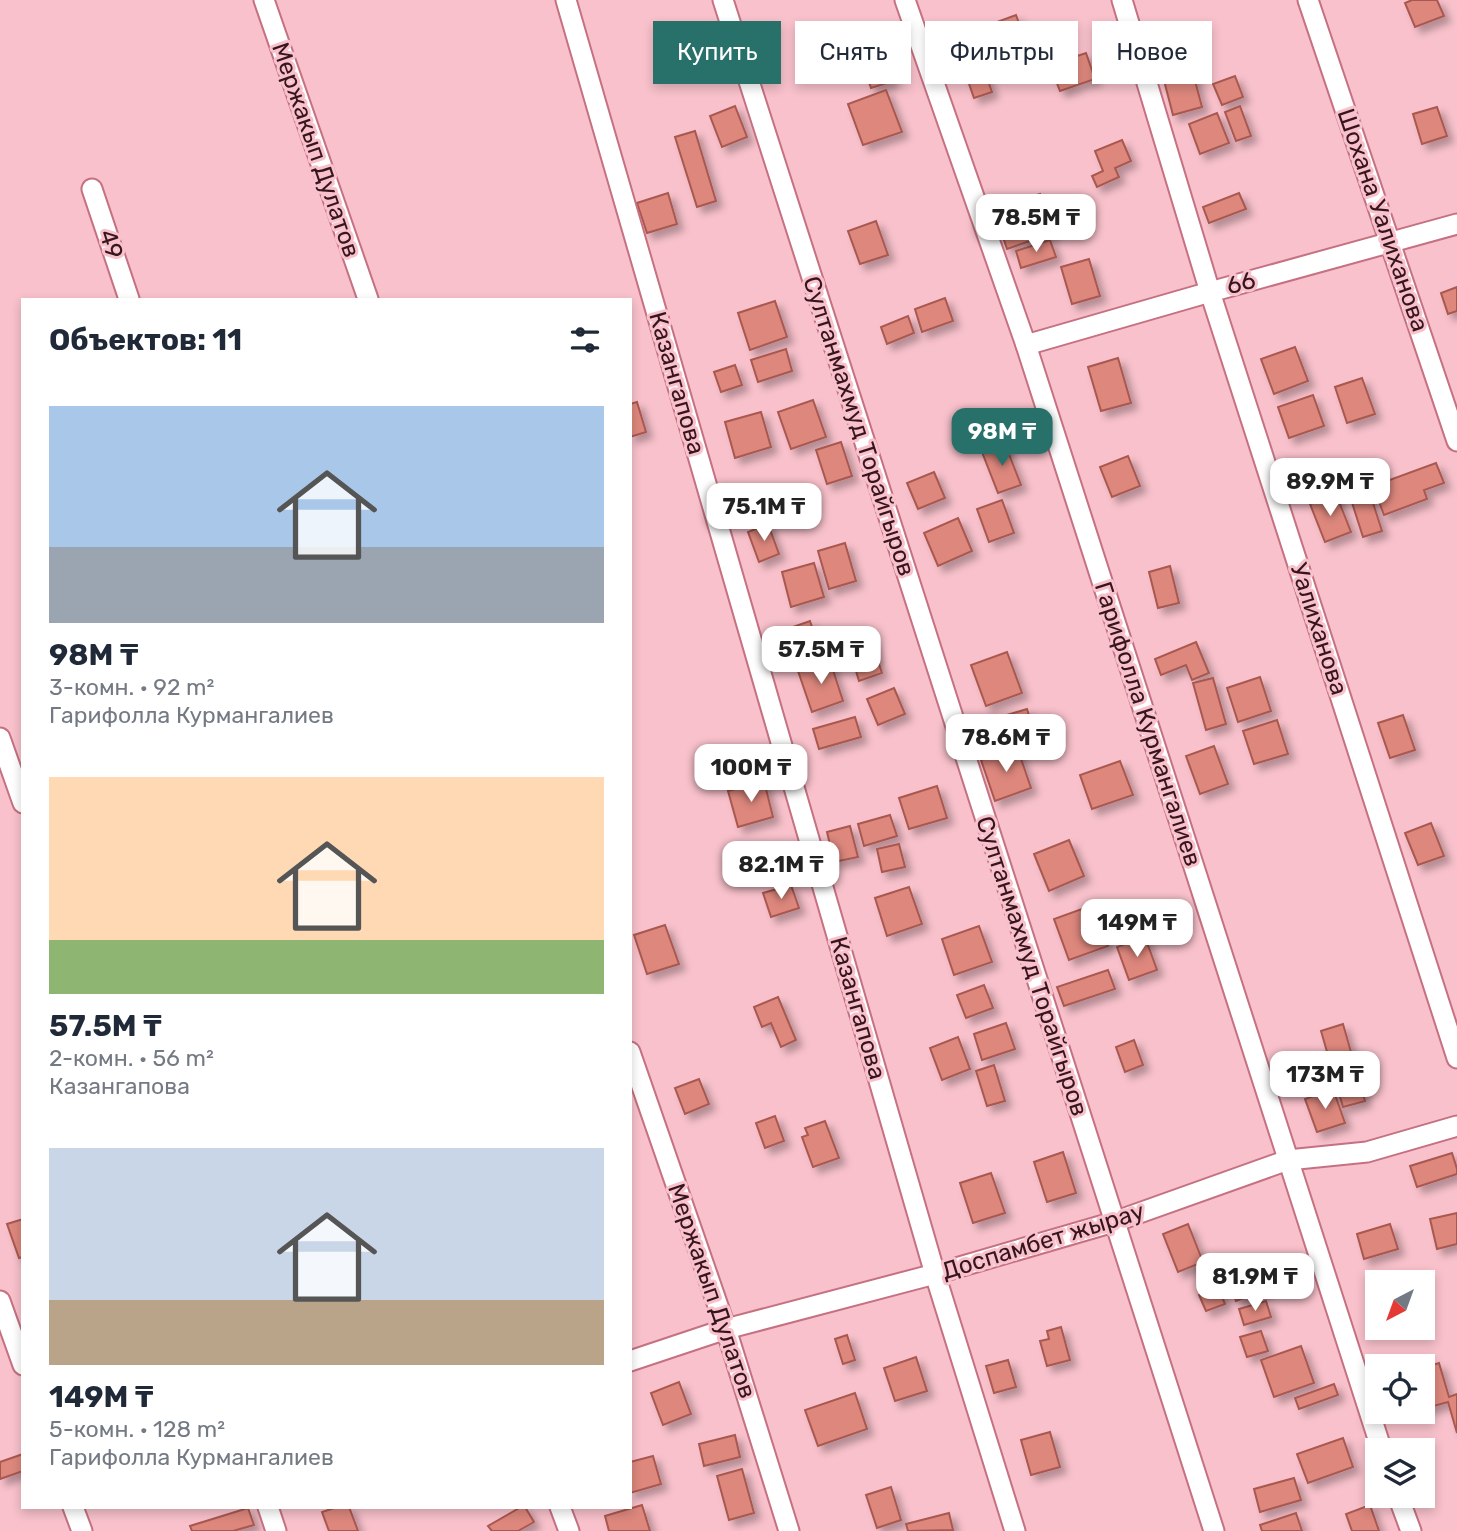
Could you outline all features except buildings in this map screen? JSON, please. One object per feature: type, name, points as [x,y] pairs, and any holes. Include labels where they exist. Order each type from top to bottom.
[{"type":"street","name":"Мержакып Дулатов","points":[[264,0],[368,298]]},
{"type":"street","name":"Казангапова","points":[[566,0],[935,1274],[1015,1531]]},
{"type":"street","name":"Султанмахмуд Торайгыров","points":[[723,0],[1214,1531]]},
{"type":"street","name":"Гарифолла Курмангалиев","points":[[905,0],[1026,345],[1378,1438]]},
{"type":"street","name":"Шохана Уалиханова","points":[[1308,0],[1457,440]]},
{"type":"street","name":"Уалиханова","points":[[1129,2],[1210,292],[1457,1058]]},
{"type":"street","name":"49","points":[[93,189],[129,298]]},
{"type":"street","name":"66","points":[[1026,345],[1457,224]]},
{"type":"street","points":[[0,738],[21,797]]},
{"type":"street","name":"Мержакып Дулатов","points":[[632,1058],[726,1329],[789,1531]]},
{"type":"street","name":"Доспамбет жырау","points":[[632,1360],[726,1329],[935,1274],[1114,1222],[1288,1160],[1367,1152],[1457,1126]]},
{"type":"street","points":[[0,1301],[21,1359]]},
{"type":"street","points":[[1402,1508],[1411,1531]]},
{"type":"street","points":[[74,1509],[82,1531]]},
{"type":"street","points":[[269,1509],[276,1531]]},
{"type":"street","points":[[561,1509],[569,1531]]}]
